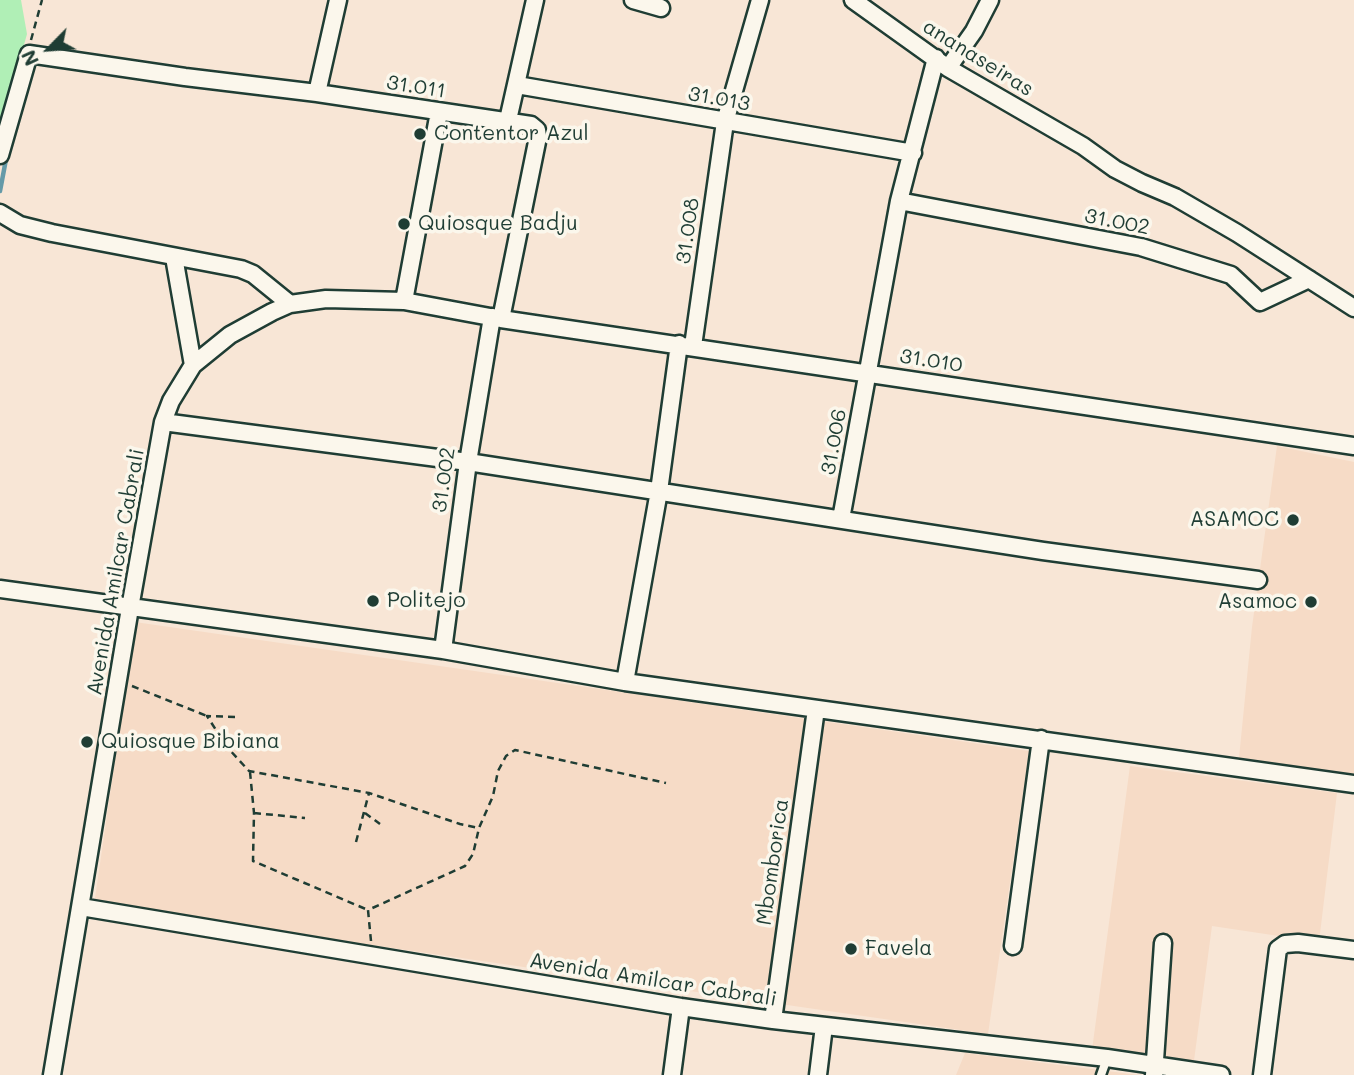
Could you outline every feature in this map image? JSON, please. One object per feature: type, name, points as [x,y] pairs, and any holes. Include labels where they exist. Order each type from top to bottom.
[{"type":"street","points":[[317,93],[338,0]]},
{"type":"street","points":[[508,120],[535,0]]},
{"type":"street","points":[[633,0],[661,8]]},
{"type":"street","name":"31.008","points":[[625,682],[725,122],[760,0]]},
{"type":"street","name":"ananaseiras","points":[[853,0],[942,63],[1083,146],[1115,169],[1175,197],[1237,233],[1354,308]]},
{"type":"street","points":[[942,63],[974,31],[990,0]]},
{"type":"street","name":"31.011","points":[[29,54],[531,125],[537,130],[538,137],[496,318]]},
{"type":"street","points":[[0,155],[29,54]]},
{"type":"street","name":"31.006","points":[[841,519],[900,201],[942,63]]},
{"type":"street","name":"31.013","points":[[517,85],[913,153]]},
{"type":"street","points":[[404,301],[439,112]]},
{"type":"street","name":"31.002","points":[[900,201],[1141,247],[1231,275],[1260,303],[1308,279]]},
{"type":"street","points":[[0,213],[20,225],[52,233],[241,269],[253,274],[290,304]]},
{"type":"street","points":[[174,257],[193,365]]},
{"type":"street","name":"Avenida Amilcar Cabrali","points":[[52,1075],[130,608],[163,422],[171,401],[193,365],[237,331],[290,304],[326,299],[404,301]]},
{"type":"street","name":"31.010","points":[[404,301],[496,318],[1354,446]]},
{"type":"street","name":"31.002","points":[[443,650],[468,462],[496,318]]},
{"type":"street","points":[[163,422],[468,462],[1043,551],[1258,580]]},
{"type":"street","points":[[0,589],[443,650],[625,682],[1354,785]]},
{"type":"street","name":"Mbomborica","points":[[773,1020],[816,709]]},
{"type":"street","points":[[1013,946],[1041,739]]},
{"type":"street","name":"Avenida Amilcar Cabrali","points":[[81,907],[681,1007],[1107,1058],[1155,1070],[1221,1075]]},
{"type":"street","points":[[1155,1070],[1163,943]]},
{"type":"street","points":[[1262,1075],[1278,950],[1285,944],[1298,943],[1354,950]]},
{"type":"street","points":[[672,1075],[681,1007]]},
{"type":"street","points":[[818,1075],[824,1026]]},
{"type":"lane","points":[[1101,1075],[1107,1058]]},
{"type":"path","points":[[29,54],[37,11],[42,0]]},
{"type":"path","points":[[119,681],[207,716],[235,717]]},
{"type":"path","points":[[207,716],[227,747],[249,771],[254,813],[253,861],[369,910],[465,866],[473,853],[493,796],[498,771],[506,756],[515,750],[666,783]]},
{"type":"path","points":[[249,771],[369,793],[460,824],[480,828]]},
{"type":"path","points":[[356,842],[369,793]]},
{"type":"path","points":[[254,813],[306,818]]},
{"type":"path","points":[[365,813],[380,824]]},
{"type":"path","points":[[369,910],[373,957]]},
{"type":"shaded area","points":[[1277,446],[1354,462],[1354,774],[1239,758],[1252,627]]},
{"type":"shaded area","points":[[135,622],[1029,751],[988,1034],[94,905]]},
{"type":"shaded area","points":[[1130,766],[1337,793],[1319,942],[1212,926],[1193,1068],[1092,1050]]},
{"type":"shaded area","points":[[965,1053],[1139,1075],[956,1075]]},
{"type":"green space","points":[[0,0],[21,0],[27,34],[0,130]]},
{"type":"waterway","points":[[0,191],[7,154]]},
{"type":"place","name":"Contentor Azul","points":[[420,134]]},
{"type":"place","name":"Quiosque Badju","points":[[404,224]]},
{"type":"place","name":"ASAMOC","points":[[1293,520]]},
{"type":"place","name":"Politejo","points":[[373,601]]},
{"type":"place","name":"Asamoc","points":[[1311,602]]},
{"type":"place","name":"Quiosque Bibiana","points":[[87,742]]},
{"type":"place","name":"Favela","points":[[851,949]]}]
